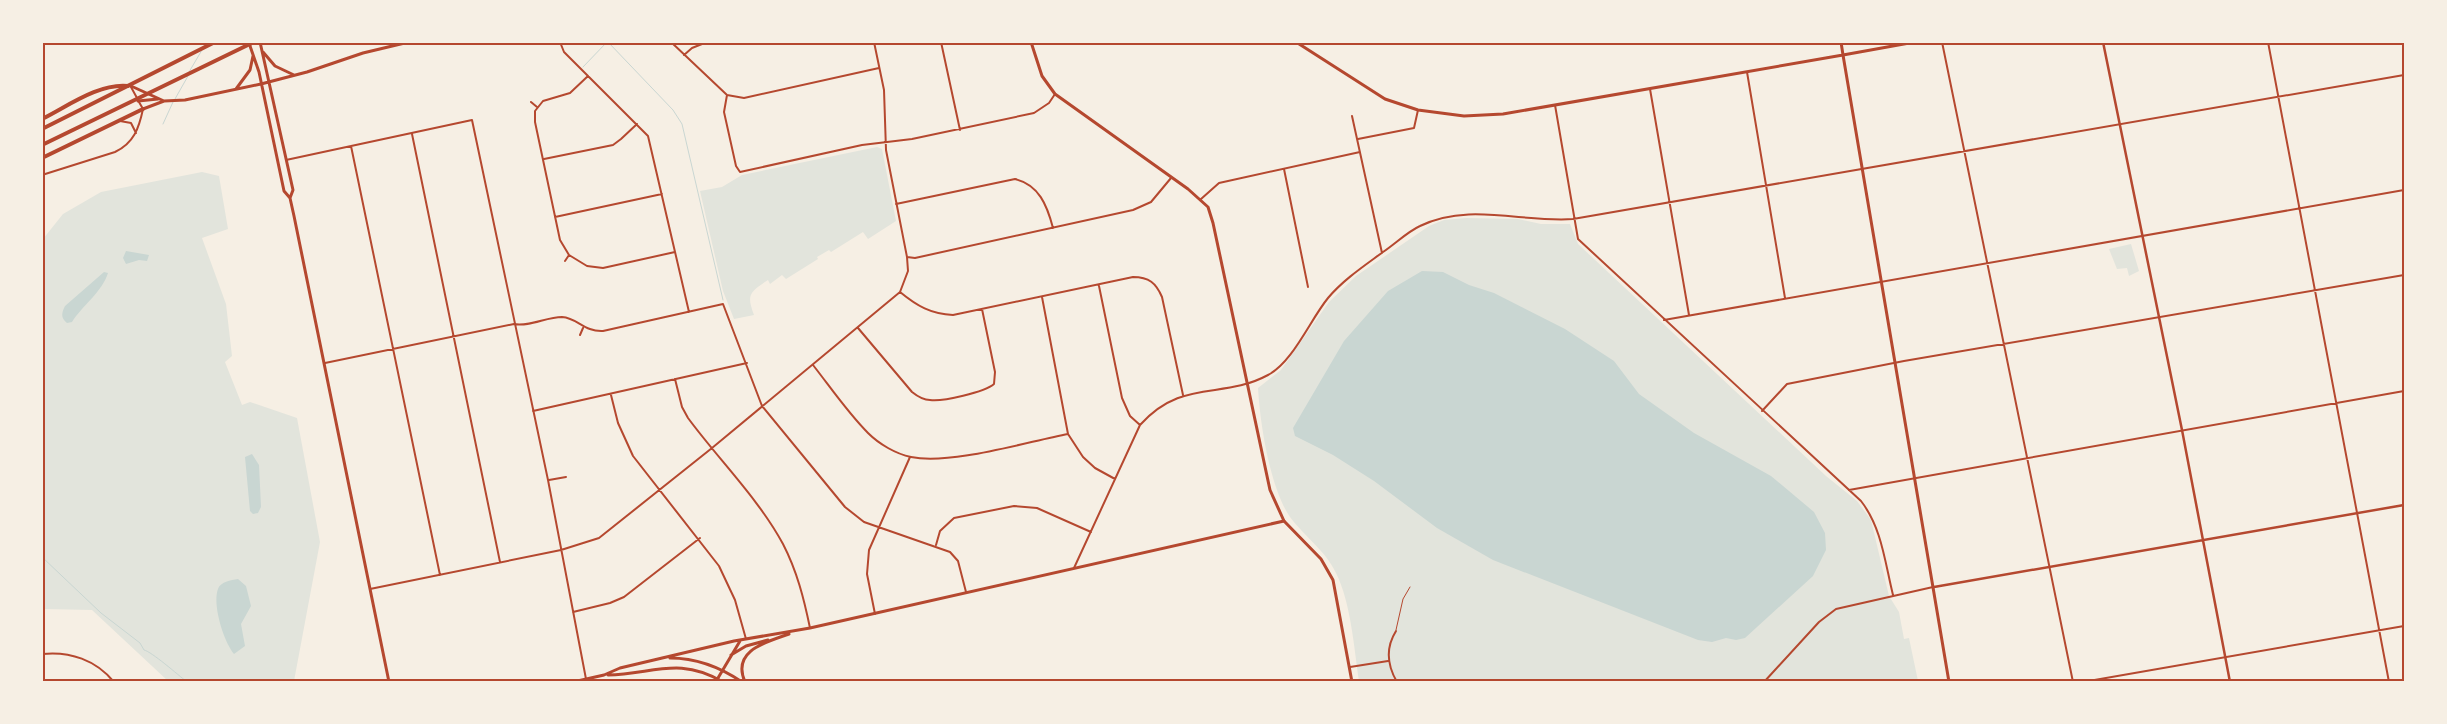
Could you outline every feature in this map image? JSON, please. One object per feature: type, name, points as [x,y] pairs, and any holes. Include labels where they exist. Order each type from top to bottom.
[{"type":"highway","points":[[42,129],[215,42]]},
{"type":"highway","points":[[42,145],[254,42]]},
{"type":"highway","points":[[42,119],[104,89],[131,86]]},
{"type":"highway","points":[[42,158],[143,109]]},
{"type":"main road","points":[[249,42],[261,84],[284,191],[290,198]]},
{"type":"main road","points":[[260,42],[286,160],[292,190],[290,198],[389,682]]},
{"type":"main road","points":[[143,109],[164,101],[185,100],[270,82],[363,53],[409,42]]},
{"type":"main road","points":[[1031,42],[1042,76],[1055,94],[1201,199],[1208,208],[1213,223],[1270,490],[1284,521],[1321,559],[1333,580],[1352,682]]},
{"type":"main road","points":[[1296,42],[1372,92],[1418,110],[1474,116],[1555,105],[1915,42]]},
{"type":"main road","points":[[1841,42],[1949,682]]},
{"type":"main road","points":[[262,50],[275,66],[295,75]]},
{"type":"main road","points":[[235,90],[250,70],[253,53]]},
{"type":"main road","points":[[131,86],[164,101]]},
{"type":"main road","points":[[138,101],[159,99]]},
{"type":"main road","points":[[604,675],[620,668],[662,658],[966,594],[1284,521]]},
{"type":"main road","points":[[743,682],[742,666],[747,654],[755,647],[796,631]]},
{"type":"main road","points":[[731,655],[746,646],[776,639]]},
{"type":"main road","points":[[718,678],[740,641]]},
{"type":"main road","points":[[662,658],[696,660],[723,670],[743,682]]},
{"type":"main road","points":[[573,682],[604,675],[675,667],[705,672],[723,682]]},
{"type":"street","points":[[560,42],[564,52],[637,124],[650,142],[689,312]]},
{"type":"street","points":[[671,42],[727,95],[744,98],[879,68]]},
{"type":"street","points":[[684,55],[692,48],[707,42]]},
{"type":"street","points":[[370,589],[562,550],[598,538],[712,448],[900,292],[908,271],[908,257],[885,143],[884,90],[874,42]]},
{"type":"street","points":[[941,42],[960,130]]},
{"type":"street","points":[[1942,42],[2073,682]]},
{"type":"street","points":[[2103,42],[2204,540],[2230,682]]},
{"type":"street","points":[[2268,42],[2389,682]]},
{"type":"street","points":[[1746,72],[1786,298]]},
{"type":"street","points":[[1074,569],[1140,425],[1160,406],[1182,395],[1247,383],[1266,376],[1275,370],[1328,299],[1340,286],[1418,227],[1444,217],[1478,214],[1546,220],[1573,219],[2404,75]]},
{"type":"street","points":[[588,76],[570,93],[543,101],[537,107],[535,122],[560,240],[569,255],[587,266],[604,268],[675,252]]},
{"type":"street","points":[[42,175],[115,152],[125,146],[136,133],[143,109],[131,86]]},
{"type":"street","points":[[1650,89],[1689,315]]},
{"type":"street","points":[[727,95],[724,112],[736,166],[740,172],[862,145],[885,143],[960,130],[1034,113],[1049,102],[1055,94]]},
{"type":"street","points":[[531,102],[537,107]]},
{"type":"street","points":[[1555,105],[1575,233],[1582,244],[1861,501],[1875,522],[1893,595]]},
{"type":"street","points":[[1358,139],[1414,128],[1418,110]]},
{"type":"street","points":[[1352,116],[1382,253]]},
{"type":"street","points":[[286,160],[472,120],[548,480],[586,679]]},
{"type":"street","points":[[120,121],[131,123],[136,133]]},
{"type":"street","points":[[543,160],[612,145],[621,140],[637,124]]},
{"type":"street","points":[[412,134],[500,562]]},
{"type":"street","points":[[351,146],[440,575]]},
{"type":"street","points":[[1201,199],[1219,183],[1360,152]]},
{"type":"street","points":[[1284,168],[1308,287]]},
{"type":"street","points":[[908,257],[914,258],[1142,207],[1156,198],[1171,178]]},
{"type":"street","points":[[896,204],[1015,179],[1031,185],[1038,192],[1049,211],[1053,228]]},
{"type":"street","points":[[1664,320],[1882,280],[2404,190]]},
{"type":"street","points":[[555,218],[662,194]]},
{"type":"street","points":[[565,261],[569,255]]},
{"type":"street","points":[[1762,411],[1787,384],[1896,363],[2404,275]]},
{"type":"street","points":[[900,292],[920,308],[940,314],[953,314],[1144,277],[1158,287],[1182,395]]},
{"type":"street","points":[[1099,285],[1122,398],[1130,416],[1140,425]]},
{"type":"street","points":[[1042,297],[1068,434],[1083,457],[1095,468],[1115,479]]},
{"type":"street","points":[[324,363],[514,324],[521,325],[562,317],[571,319],[584,328],[596,331],[723,304],[762,406],[845,508],[864,522],[950,552],[958,561],[966,594]]},
{"type":"street","points":[[858,328],[912,392],[919,398],[935,401],[985,390],[994,384],[996,372],[982,309]]},
{"type":"street","points":[[580,335],[584,328]]},
{"type":"street","points":[[533,411],[747,363]]},
{"type":"street","points":[[813,365],[868,433],[884,446],[910,457],[930,459],[951,458],[1068,434]]},
{"type":"street","points":[[675,379],[682,407],[688,418],[763,512],[783,545],[798,577],[810,628]]},
{"type":"street","points":[[1849,490],[2404,390]]},
{"type":"street","points":[[610,395],[625,441],[633,456],[700,538],[728,583],[739,612],[746,640]]},
{"type":"street","points":[[875,614],[867,562],[878,527],[910,457]]},
{"type":"street","points":[[548,480],[566,477]]},
{"type":"street","points":[[1764,682],[1831,612],[1841,608],[1934,587],[2404,505]]},
{"type":"street","points":[[935,546],[940,531],[954,518],[1014,506],[1037,508],[1091,532]]},
{"type":"street","points":[[573,612],[610,603],[624,597],[700,538]]},
{"type":"street","points":[[2083,682],[2404,626]]},
{"type":"street","points":[[1396,631],[1389,647],[1388,661],[1397,682]]},
{"type":"street","points":[[42,654],[66,654],[85,659],[103,671],[114,682]]},
{"type":"street","points":[[1350,667],[1388,661]]},
{"type":"lane","points":[[1396,631],[1403,599],[1410,586]]},
{"type":"shaded area","points":[[877,147],[882,149],[896,221],[868,239],[863,232],[831,252],[829,250],[817,257],[818,259],[786,279],[782,275],[770,284],[768,280],[751,294],[750,302],[754,315],[734,319],[723,291],[700,191],[722,187],[742,175]]},
{"type":"shaded area","points":[[202,172],[219,176],[228,229],[202,238],[226,304],[232,356],[225,362],[242,405],[250,402],[297,418],[320,542],[294,681],[168,681],[92,610],[43,609],[43,239],[63,214],[101,192]]},
{"type":"shaded area","points":[[1466,218],[1518,219],[1541,224],[1570,224],[1578,244],[1826,476],[1857,501],[1871,520],[1889,596],[1899,612],[1904,639],[1909,638],[1918,681],[1359,681],[1349,612],[1336,573],[1321,550],[1290,517],[1277,490],[1267,455],[1258,388],[1281,370],[1329,302],[1356,276],[1429,226],[1444,220]]},
{"type":"shaded area","points":[[2131,244],[2139,271],[2129,276],[2127,268],[2117,269],[2109,249]]},
{"type":"shaded area","points":[[126,251],[149,255],[147,261],[139,260],[126,264],[123,258]]},
{"type":"shaded area","points":[[1422,271],[1443,272],[1469,285],[1494,293],[1565,329],[1614,361],[1639,394],[1694,433],[1771,476],[1814,512],[1825,533],[1826,550],[1813,576],[1745,638],[1736,640],[1726,638],[1712,642],[1698,640],[1493,560],[1437,528],[1374,481],[1333,455],[1295,436],[1293,428],[1344,341],[1388,291]]},
{"type":"shaded area","points":[[104,272],[108,273],[97,293],[72,322],[67,323],[62,316],[65,306]]},
{"type":"shaded area","points":[[252,454],[259,465],[261,507],[258,513],[253,514],[250,511],[245,457]]},
{"type":"shaded area","points":[[238,579],[246,586],[251,606],[241,624],[245,646],[234,654],[226,641],[220,623],[217,596],[218,589],[223,583]]},
{"type":"waterway","points":[[204,46],[206,42]]},
{"type":"waterway","points":[[583,67],[607,42]]},
{"type":"waterway","points":[[608,42],[673,110],[682,124],[723,300]]},
{"type":"waterway","points":[[189,72],[202,50]]},
{"type":"waterway","points":[[175,99],[188,76]]},
{"type":"waterway","points":[[163,124],[173,102]]},
{"type":"waterway","points":[[42,557],[101,613],[140,643],[144,650],[187,682]]}]
